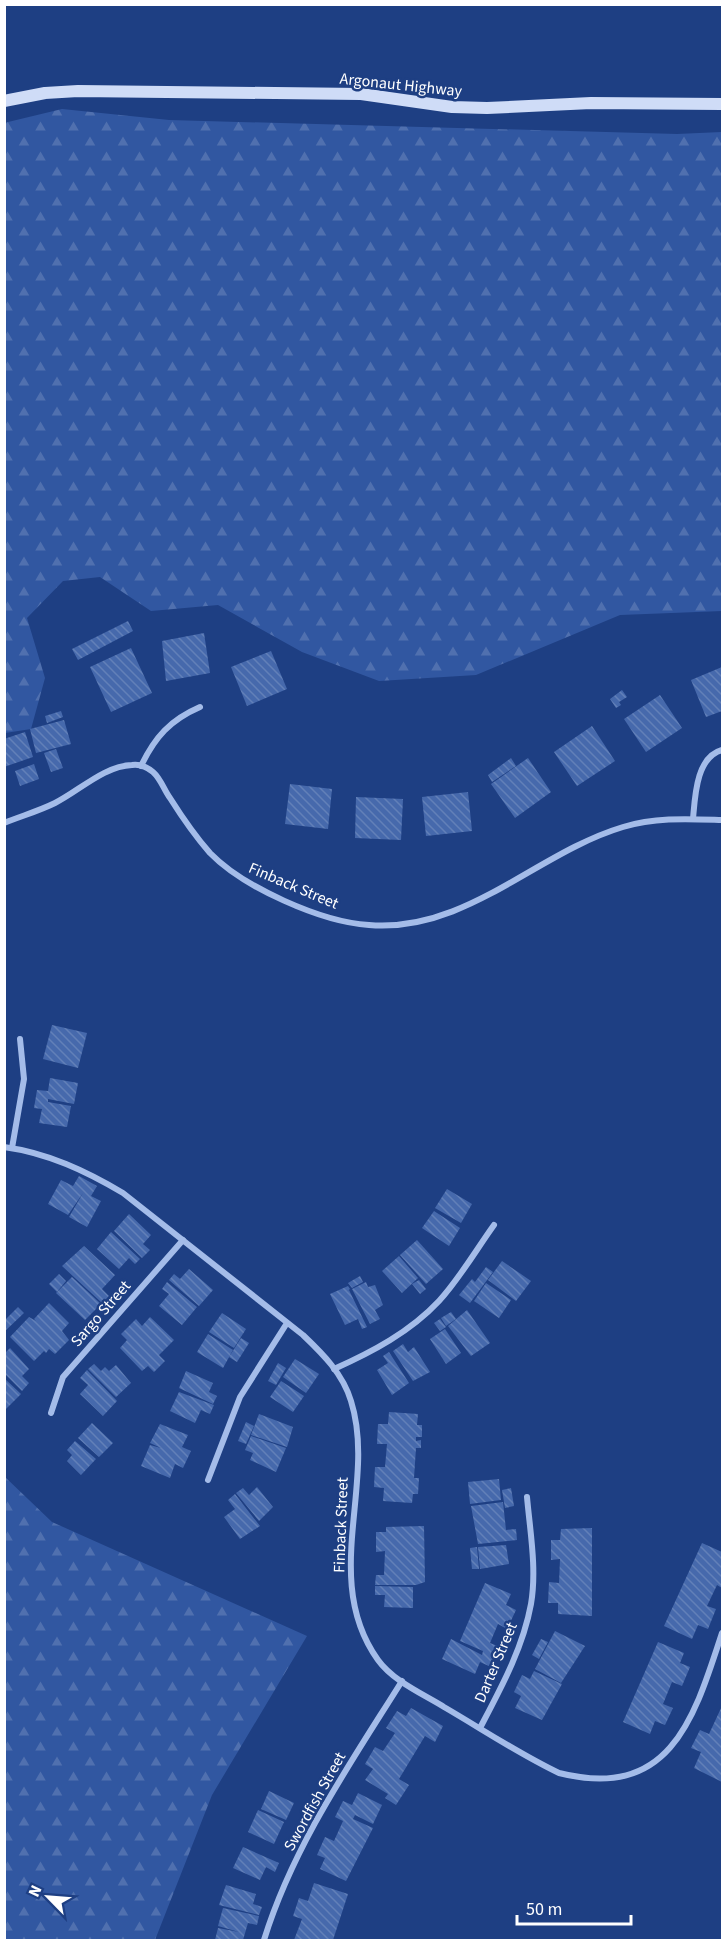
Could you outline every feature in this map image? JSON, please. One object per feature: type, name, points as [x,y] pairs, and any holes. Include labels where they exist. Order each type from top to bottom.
[{"type":"street","name":"Argonaut Highway","points":[[4,101],[45,93],[78,92],[361,94],[452,107],[487,108],[591,103],[723,104]]},
{"type":"street","points":[[4,823],[55,803],[112,770],[132,765],[141,766],[152,743],[162,730],[184,714],[200,707]]},
{"type":"street","points":[[693,819],[696,789],[702,768],[717,751],[723,750]]},
{"type":"street","name":"Finback Street","points":[[141,766],[154,773],[188,826],[211,853],[237,876],[327,917],[369,925],[415,922],[448,914],[488,896],[576,845],[624,827],[660,820],[723,820]]},
{"type":"street","points":[[8,1148],[24,1079],[20,1039]]},
{"type":"street","name":"Finback Street","points":[[8,1148],[49,1157],[91,1174],[123,1193],[287,1323],[326,1357],[351,1402],[356,1428],[350,1571],[354,1599],[364,1634],[378,1661],[402,1681],[559,1773],[592,1780],[609,1779],[632,1773],[656,1761],[673,1746],[700,1702],[723,1633]]},
{"type":"street","points":[[334,1369],[393,1339],[417,1322],[441,1299],[494,1225]]},
{"type":"street","name":"Sargo Street","points":[[51,1413],[63,1377],[183,1240]]},
{"type":"street","points":[[208,1480],[240,1397],[287,1323]]},
{"type":"street","name":"Darter Street","points":[[480,1728],[522,1641],[531,1602],[533,1571],[527,1497]]},
{"type":"street","name":"Swordfish Street","points":[[264,1941],[293,1866],[323,1805],[402,1681]]},
{"type":"green space","points":[[62,109],[169,120],[677,134],[722,132],[722,611],[620,615],[476,675],[379,681],[302,652],[218,605],[151,611],[100,577],[63,581],[27,618],[45,678],[31,729],[5,733],[4,123]]},
{"type":"green space","points":[[5,1477],[52,1522],[307,1636],[212,1795],[155,1940],[5,1940]]},
{"type":"building","points":[[128,621],[133,631],[78,660],[72,649]]},
{"type":"building","points":[[204,633],[210,673],[166,681],[162,641]]},
{"type":"building","points":[[131,648],[152,693],[111,712],[90,667]]},
{"type":"building","points":[[271,651],[287,689],[247,706],[231,667]]},
{"type":"building","points":[[722,667],[722,711],[706,717],[691,680]]},
{"type":"building","points":[[622,690],[627,697],[619,702],[621,705],[616,708],[610,699]]},
{"type":"building","points":[[660,695],[682,728],[646,752],[624,719]]},
{"type":"building","points":[[61,711],[63,717],[47,723],[45,716]]},
{"type":"building","points":[[64,720],[71,744],[36,753],[30,729]]},
{"type":"building","points":[[592,726],[615,761],[577,786],[554,752]]},
{"type":"building","points":[[25,732],[33,757],[4,767],[4,739]]},
{"type":"building","points":[[56,749],[63,768],[51,772],[44,753]]},
{"type":"building","points":[[511,758],[516,766],[492,782],[488,775]]},
{"type":"building","points":[[528,758],[551,792],[515,818],[491,784]]},
{"type":"building","points":[[34,764],[39,779],[20,786],[15,771]]},
{"type":"building","points":[[290,784],[332,789],[328,829],[285,824]]},
{"type":"building","points":[[468,792],[472,831],[426,836],[422,797]]},
{"type":"building","points":[[356,797],[403,799],[401,840],[355,838]]},
{"type":"building","points":[[52,1025],[87,1033],[78,1068],[43,1059]]},
{"type":"building","points":[[50,1078],[78,1083],[74,1104],[48,1099],[48,1102],[71,1106],[67,1127],[39,1123],[42,1109],[34,1108],[37,1090],[48,1091]]},
{"type":"building","points":[[79,1176],[97,1186],[91,1196],[101,1201],[87,1227],[69,1217],[83,1193],[68,1215],[48,1204],[61,1180],[73,1186]]},
{"type":"building","points":[[447,1189],[472,1204],[461,1223],[435,1208]]},
{"type":"building","points":[[434,1211],[460,1228],[449,1246],[422,1228]]},
{"type":"building","points":[[129,1214],[151,1235],[143,1244],[150,1250],[142,1258],[114,1231]]},
{"type":"building","points":[[111,1232],[140,1259],[135,1264],[129,1258],[119,1269],[97,1249]]},
{"type":"building","points":[[417,1240],[443,1269],[426,1284],[400,1255]]},
{"type":"building","points":[[84,1246],[115,1275],[102,1289],[109,1296],[102,1303],[62,1266]]},
{"type":"building","points":[[399,1256],[418,1278],[402,1293],[382,1271]]},
{"type":"building","points":[[502,1261],[531,1281],[516,1301],[488,1280]]},
{"type":"building","points":[[486,1267],[493,1272],[470,1303],[459,1295],[472,1279],[475,1282]]},
{"type":"building","points":[[189,1269],[213,1290],[199,1306],[169,1280],[174,1274],[180,1279]]},
{"type":"building","points":[[59,1274],[66,1281],[57,1292],[49,1284]]},
{"type":"building","points":[[360,1276],[363,1282],[352,1288],[348,1283]]},
{"type":"building","points":[[72,1277],[101,1304],[85,1320],[56,1293]]},
{"type":"building","points":[[419,1280],[426,1289],[420,1294],[412,1284]]},
{"type":"building","points":[[167,1282],[197,1307],[182,1325],[159,1306],[169,1294],[162,1289]]},
{"type":"building","points":[[366,1282],[368,1287],[375,1285],[383,1305],[375,1310],[380,1319],[370,1324],[352,1289]]},
{"type":"building","points":[[486,1283],[511,1300],[499,1318],[474,1301]]},
{"type":"building","points":[[348,1286],[350,1289],[346,1292],[349,1290],[367,1327],[362,1329],[358,1319],[345,1325],[330,1294]]},
{"type":"building","points":[[49,1303],[69,1323],[62,1331],[69,1340],[55,1354],[49,1349],[34,1361],[10,1337],[29,1317],[36,1321],[34,1319]]},
{"type":"building","points":[[18,1307],[24,1313],[4,1332],[4,1321]]},
{"type":"building","points":[[467,1310],[490,1343],[471,1356],[448,1326]]},
{"type":"building","points":[[451,1312],[456,1319],[446,1326],[441,1318]]},
{"type":"building","points":[[222,1313],[246,1329],[234,1348],[209,1332]]},
{"type":"building","points":[[150,1317],[174,1340],[159,1355],[165,1361],[154,1372],[148,1366],[142,1371],[120,1348],[127,1340],[121,1334],[136,1319],[142,1326]]},
{"type":"building","points":[[440,1319],[446,1327],[440,1331],[434,1323]]},
{"type":"building","points":[[445,1329],[461,1353],[446,1364],[430,1339]]},
{"type":"building","points":[[208,1334],[233,1350],[223,1368],[197,1352]]},
{"type":"building","points":[[241,1338],[249,1343],[237,1362],[229,1357]]},
{"type":"building","points":[[403,1344],[408,1352],[414,1347],[430,1372],[413,1381],[393,1351]]},
{"type":"building","points":[[10,1348],[29,1369],[22,1376],[29,1383],[22,1391],[5,1374],[5,1353]]},
{"type":"building","points":[[389,1352],[409,1383],[392,1395],[377,1370],[388,1363],[383,1356]]},
{"type":"building","points":[[295,1359],[319,1374],[306,1393],[283,1377]]},
{"type":"building","points":[[278,1363],[286,1368],[276,1385],[268,1381]]},
{"type":"building","points":[[94,1364],[101,1371],[105,1367],[109,1371],[116,1365],[131,1383],[116,1397],[88,1369]]},
{"type":"building","points":[[87,1370],[117,1401],[103,1416],[80,1394],[88,1385],[80,1378]]},
{"type":"building","points":[[186,1371],[213,1383],[209,1392],[217,1396],[213,1404],[179,1388]]},
{"type":"building","points":[[4,1378],[21,1394],[4,1411]]},
{"type":"building","points":[[281,1381],[304,1396],[293,1412],[270,1397]]},
{"type":"building","points":[[179,1392],[214,1405],[210,1414],[201,1410],[195,1423],[170,1411]]},
{"type":"building","points":[[389,1412],[418,1414],[417,1425],[422,1425],[422,1437],[416,1437],[416,1441],[421,1440],[421,1448],[416,1448],[414,1478],[419,1478],[418,1494],[413,1494],[412,1503],[383,1501],[384,1488],[374,1487],[375,1467],[385,1467],[387,1444],[377,1444],[378,1424],[388,1424]]},
{"type":"building","points":[[259,1414],[293,1427],[287,1447],[251,1435]]},
{"type":"building","points":[[246,1422],[254,1426],[246,1444],[238,1441]]},
{"type":"building","points":[[92,1423],[113,1443],[99,1457],[78,1438]]},
{"type":"building","points":[[160,1424],[188,1435],[182,1447],[191,1451],[183,1468],[175,1464],[170,1478],[141,1466],[150,1445],[161,1448],[150,1443]]},
{"type":"building","points":[[251,1436],[286,1448],[276,1472],[250,1460],[253,1453],[245,1450]]},
{"type":"building","points":[[75,1441],[96,1459],[81,1475],[67,1461],[72,1455],[67,1450]]},
{"type":"building","points":[[499,1479],[501,1500],[470,1504],[468,1482]]},
{"type":"building","points":[[257,1487],[273,1507],[259,1521],[236,1493],[243,1488],[249,1495]]},
{"type":"building","points":[[511,1488],[514,1506],[505,1508],[502,1490]]},
{"type":"building","points":[[235,1494],[260,1526],[240,1539],[224,1517],[235,1509],[228,1500]]},
{"type":"building","points":[[503,1502],[506,1530],[516,1529],[517,1540],[478,1544],[471,1506]]},
{"type":"building","points":[[424,1526],[425,1582],[416,1585],[375,1585],[376,1575],[384,1575],[385,1551],[376,1552],[376,1532],[386,1532],[386,1527]]},
{"type":"building","points":[[592,1528],[592,1616],[558,1614],[558,1603],[548,1603],[549,1582],[559,1583],[560,1559],[551,1560],[551,1540],[560,1540],[561,1529]]},
{"type":"building","points":[[702,1543],[722,1552],[722,1588],[717,1585],[707,1606],[716,1609],[708,1629],[698,1625],[692,1639],[664,1626]]},
{"type":"building","points":[[506,1545],[509,1564],[480,1569],[478,1547]]},
{"type":"building","points":[[477,1547],[479,1569],[472,1569],[470,1548]]},
{"type":"building","points":[[485,1583],[511,1594],[506,1605],[516,1610],[507,1629],[498,1624],[490,1643],[500,1647],[491,1667],[480,1662],[475,1674],[442,1659],[451,1639],[482,1655],[483,1651],[460,1641]]},
{"type":"building","points":[[375,1586],[413,1587],[413,1608],[384,1607],[385,1595],[375,1595]]},
{"type":"building","points":[[555,1631],[585,1646],[561,1683],[535,1669]]},
{"type":"building","points":[[541,1639],[548,1642],[539,1659],[532,1655]]},
{"type":"building","points":[[658,1642],[684,1653],[680,1663],[690,1667],[682,1686],[672,1682],[663,1704],[673,1708],[665,1725],[655,1721],[650,1734],[623,1722]]},
{"type":"building","points":[[534,1671],[562,1684],[542,1720],[515,1708],[521,1696],[514,1692],[522,1675],[530,1679]]},
{"type":"building","points":[[722,1706],[722,1782],[694,1768],[701,1752],[691,1748],[700,1730],[709,1734]]},
{"type":"building","points":[[411,1708],[443,1726],[435,1742],[425,1736],[399,1779],[409,1785],[396,1805],[385,1798],[388,1794],[365,1780],[373,1769],[365,1764],[375,1747],[383,1751],[395,1733],[386,1728],[397,1711],[406,1716]]},
{"type":"building","points":[[269,1791],[294,1803],[286,1820],[261,1809]]},
{"type":"building","points":[[358,1793],[382,1805],[373,1824],[355,1815],[353,1819],[373,1828],[346,1881],[320,1869],[325,1858],[317,1855],[325,1837],[334,1841],[343,1821],[335,1817],[343,1801],[352,1805]]},
{"type":"building","points":[[258,1810],[284,1822],[274,1844],[248,1832]]},
{"type":"building","points":[[243,1847],[279,1863],[275,1872],[266,1867],[260,1880],[233,1868]]},
{"type":"building","points":[[314,1883],[348,1894],[333,1940],[294,1940],[302,1919],[293,1916],[299,1898],[308,1901]]},
{"type":"building","points":[[226,1885],[256,1894],[253,1904],[262,1907],[259,1915],[219,1905]]},
{"type":"building","points":[[223,1908],[259,1916],[257,1925],[248,1923],[243,1940],[215,1940],[218,1928],[239,1932],[218,1926]]}]
